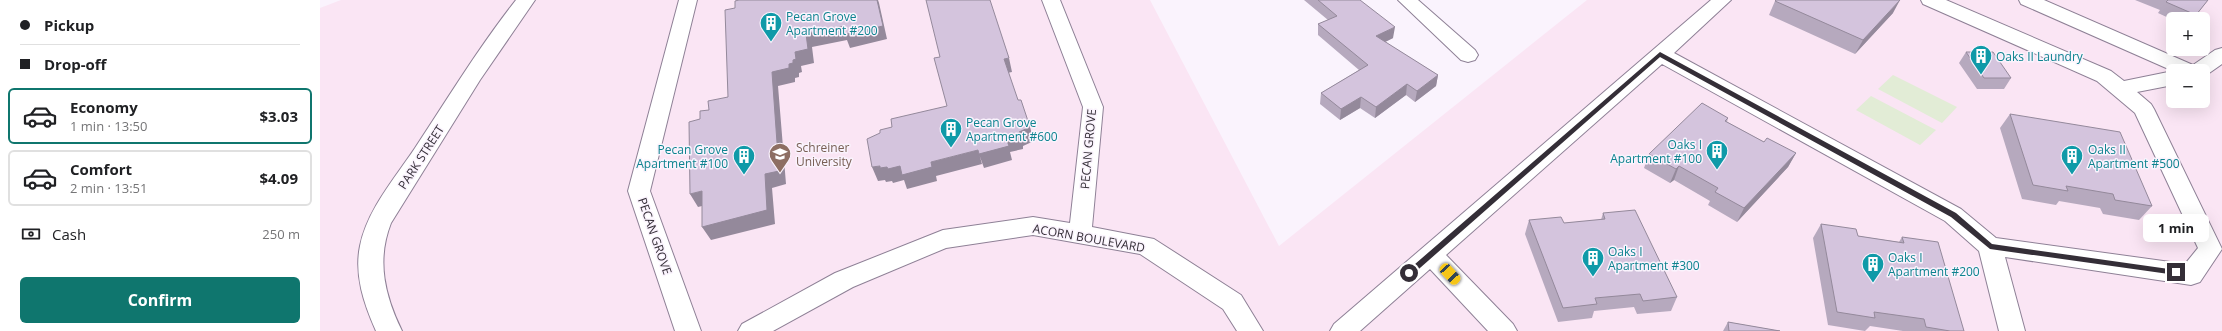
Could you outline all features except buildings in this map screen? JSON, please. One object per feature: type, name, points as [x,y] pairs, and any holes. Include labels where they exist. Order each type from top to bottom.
[{"type":"street","name":"PARK STREET","points":[[389,331],[380,311],[371,277],[372,244],[379,227],[399,190],[491,48],[526,0]]},
{"type":"street","name":"PECAN GROVE","points":[[688,0],[639,191],[688,331]]},
{"type":"street","name":"PECAN GROVE","points":[[1051,0],[1093,107],[1080,234]]},
{"type":"street","points":[[1407,0],[1468,55]]},
{"type":"street","points":[[1343,331],[1722,0]]},
{"type":"street","points":[[1660,54],[1953,215],[1990,246],[2191,275],[2210,250],[2144,109],[2104,76],[1930,0]]},
{"type":"street","points":[[2028,0],[2174,64]]},
{"type":"street","points":[[2208,64],[2222,55]]},
{"type":"street","points":[[2121,89],[2166,79]]},
{"type":"street","name":"ACORN BOULEVARD","points":[[751,331],[844,280],[943,239],[1033,226],[1146,246],[1232,302],[1250,331]]},
{"type":"street","points":[[1990,246],[2012,331]]},
{"type":"street","points":[[1432,254],[1504,331]]},
{"type":"shaded area","name":"Schreiner University","points":[[341,0],[1150,0],[1279,246],[1587,0],[2222,0],[2222,331],[320,331],[320,8]]},
{"type":"green space","points":[[1893,75],[1957,107],[1942,123],[1878,89]]},
{"type":"green space","points":[[1871,96],[1936,130],[1920,145],[1856,110]]},
{"type":"place","name":"Pecan Grove Apartment #200","points":[[771,42]]},
{"type":"place","name":"Oaks II Laundry","points":[[1981,76]]},
{"type":"place","name":"Pecan Grove Apartment #600","points":[[951,148]]},
{"type":"place","name":"Oaks I Apartment #100","points":[[1717,170]]},
{"type":"place","name":"Schreiner University","points":[[780,174]]},
{"type":"place","name":"Pecan Grove Apartment #100","points":[[744,176]]},
{"type":"place","name":"Oaks II Apartment #500","points":[[2072,176]]},
{"type":"place","name":"Oaks I Apartment #300","points":[[1593,278]]},
{"type":"place","name":"Oaks I Apartment #200","points":[[1873,284]]},
{"type":"route","points":[[1409,273],[1660,54],[1953,215],[1990,246],[2176,272]]}]
